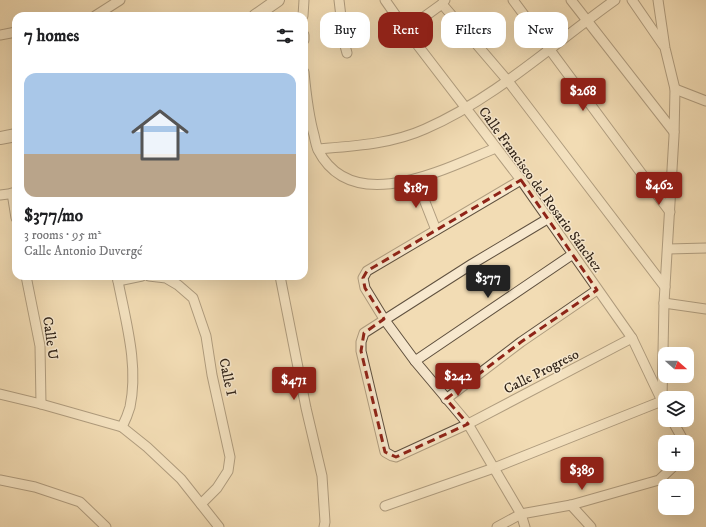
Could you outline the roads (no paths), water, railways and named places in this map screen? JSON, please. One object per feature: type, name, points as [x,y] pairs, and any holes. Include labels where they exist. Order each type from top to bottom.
[{"type":"street","points":[[101,12],[120,0]]},
{"type":"street","points":[[261,12],[278,0]]},
{"type":"street","points":[[303,12],[304,0]]},
{"type":"street","points":[[339,0],[344,42],[347,53]]},
{"type":"street","name":"Calle Francisco del Rosario Sánchez","points":[[385,0],[393,12]]},
{"type":"street","points":[[513,0],[670,212]]},
{"type":"street","points":[[571,0],[674,132]]},
{"type":"street","points":[[318,149],[363,145],[396,139],[424,130],[466,108],[508,81],[614,0]]},
{"type":"street","points":[[632,0],[666,48]]},
{"type":"street","points":[[658,0],[675,89],[670,212],[664,303],[664,391]]},
{"type":"street","points":[[430,12],[443,2],[508,81],[665,286]]},
{"type":"street","points":[[0,35],[12,33]]},
{"type":"street","name":"Calle Francisco del Rosario Sánchez","points":[[420,48],[521,180],[632,338],[658,392]]},
{"type":"street","points":[[675,89],[706,102]]},
{"type":"street","points":[[308,110],[309,120],[318,149],[330,166],[343,177],[377,185],[416,180],[496,148]]},
{"type":"street","points":[[0,138],[12,136]]},
{"type":"street","points":[[416,180],[436,230]]},
{"type":"street","points":[[521,180],[368,271],[363,278],[365,288],[384,319],[415,361],[468,424],[521,514],[526,527]]},
{"type":"street","points":[[0,195],[12,193]]},
{"type":"street","points":[[384,319],[548,218]]},
{"type":"street","points":[[668,249],[706,248]]},
{"type":"street","points":[[415,361],[573,254]]},
{"type":"street","name":"Calle U","points":[[27,280],[40,346],[41,404]]},
{"type":"street","points":[[118,280],[130,345],[133,380],[130,408],[122,427]]},
{"type":"street","name":"Calle I","points":[[169,280],[178,285],[193,298],[206,336],[212,375],[230,457],[228,471],[217,488],[201,504]]},
{"type":"street","points":[[281,280],[306,408],[322,476],[324,527]]},
{"type":"street","points":[[446,398],[520,342],[597,290]]},
{"type":"street","points":[[664,303],[706,309]]},
{"type":"street","name":"Calle Progreso","points":[[384,319],[364,333],[361,342],[361,351],[385,452],[396,457],[468,424],[632,338]]},
{"type":"street","points":[[0,394],[122,427],[147,447],[181,479],[219,527]]},
{"type":"street","points":[[385,506],[494,468],[658,406]]},
{"type":"street","points":[[497,527],[521,514],[571,506],[659,480],[669,471]]},
{"type":"street","points":[[0,480],[36,487],[80,502],[106,527]]},
{"type":"street","points":[[571,506],[591,527]]}]
